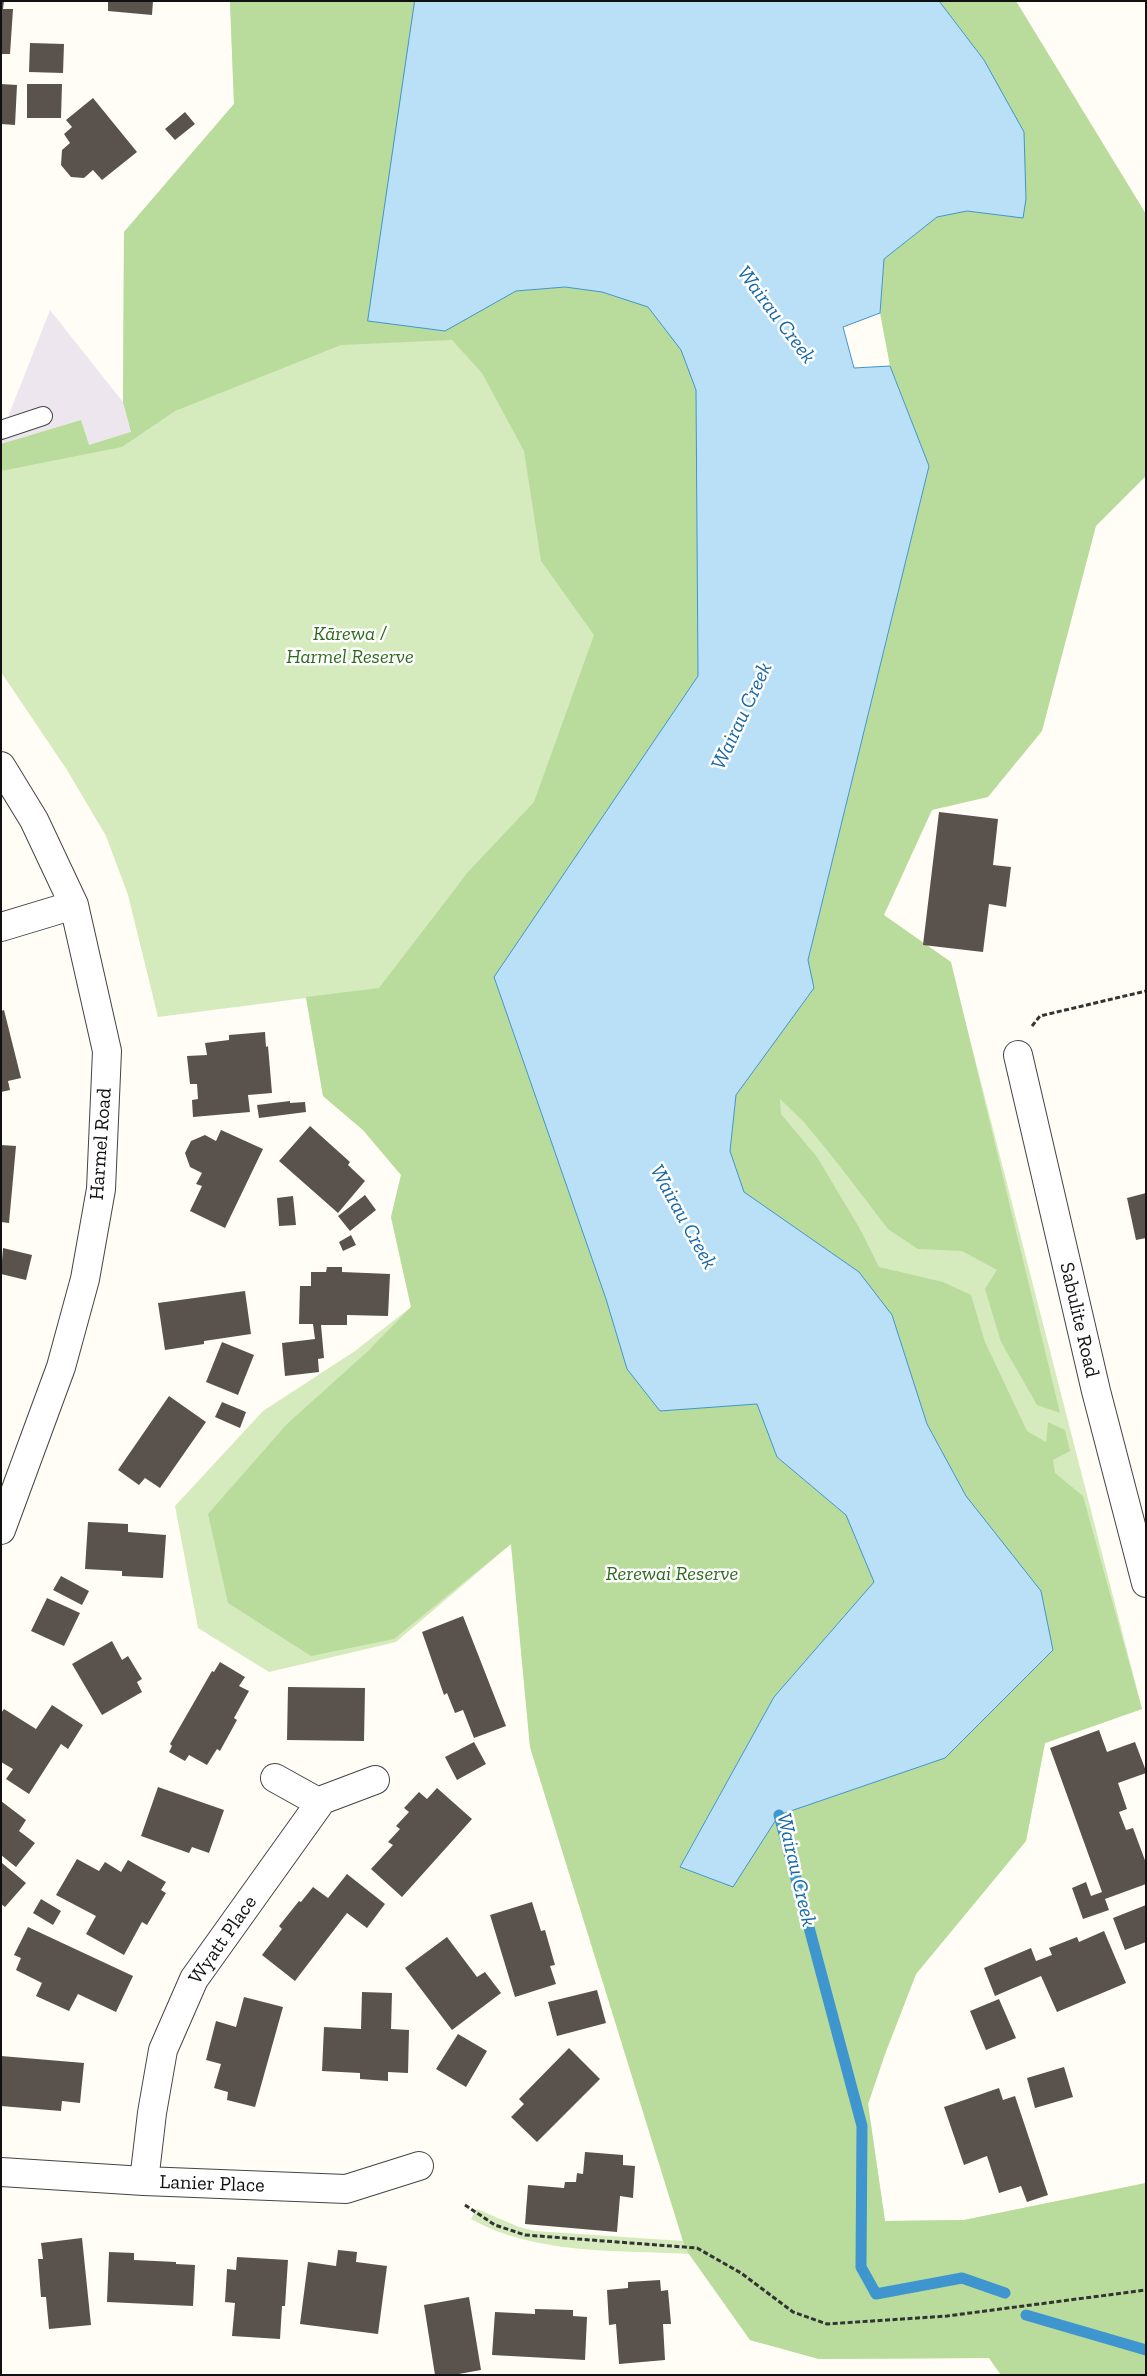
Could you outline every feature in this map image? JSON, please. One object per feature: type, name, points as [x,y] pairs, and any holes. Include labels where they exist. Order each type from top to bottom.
[{"type":"street","name":"Harmel Road","points":[[1,766],[34,820],[74,905],[107,1051],[101,1189],[85,1280],[61,1367],[1,1530]]},
{"type":"street","points":[[1,927],[74,905]]},
{"type":"street","name":"Sabulite Road","points":[[1018,1056],[1096,1392],[1146,1583]]},
{"type":"street","points":[[275,1778],[320,1803]]},
{"type":"street","name":"Wyatt Place","points":[[144,2181],[152,2113],[163,2050],[194,1979],[322,1800],[375,1780]]},
{"type":"street","name":"Lanier Place","points":[[1,2172],[10,2175],[346,2189],[419,2166]]},
{"type":"lane","points":[[1,430],[43,416]]},
{"type":"path","points":[[1030,1029],[1040,1016],[1146,991]]},
{"type":"path","points":[[465,2205],[495,2224],[524,2235],[697,2248],[741,2273],[793,2312],[827,2324],[947,2316],[1146,2290]]},
{"type":"shaded area","points":[[50,310],[123,402],[131,433],[89,445],[81,420],[1,444],[1,419],[8,417]]},
{"type":"green space","name":"Kārewa / Harmel Reserve","points":[[230,1],[939,1],[884,259],[880,313],[843,327],[854,368],[890,366],[808,960],[956,985],[1142,1709],[1045,1743],[1026,1841],[916,1974],[868,2104],[885,2221],[964,2220],[1146,2183],[1146,2375],[1001,2375],[989,2358],[819,2359],[750,2340],[689,2254],[605,2251],[549,2245],[496,2231],[471,2219],[477,2209],[519,2227],[535,2231],[683,2241],[530,1747],[511,1544],[396,1642],[269,1672],[198,1628],[175,1506],[263,1411],[355,1351],[411,1307],[391,1217],[401,1175],[363,1130],[323,1096],[306,998],[158,1017],[128,895],[106,836],[67,770],[1,672],[1,444],[81,420],[89,445],[131,432],[123,402],[124,232],[234,104]]},
{"type":"green space","name":"Rerewai Reserve","points":[[230,1],[415,1],[369,321],[492,305],[516,291],[565,287],[602,292],[648,307],[681,350],[696,390],[699,676],[494,977],[606,1299],[627,1369],[660,1411],[757,1403],[777,1457],[846,1515],[874,1582],[774,1697],[680,1866],[733,1887],[779,1815],[945,1758],[1041,1591],[966,1496],[927,1424],[892,1315],[859,1272],[744,1192],[730,1151],[736,1095],[814,988],[808,960],[929,466],[890,366],[880,313],[884,259],[937,217],[967,211],[1023,217],[984,60],[939,1],[1016,1],[1146,214],[1146,476],[1096,526],[1042,731],[988,797],[932,810],[884,915],[951,962],[1060,1413],[1037,1405],[1001,1342],[985,1289],[997,1270],[962,1251],[918,1249],[888,1229],[804,1122],[780,1099],[781,1114],[817,1157],[860,1229],[879,1267],[943,1282],[971,1295],[985,1342],[1027,1431],[1046,1442],[1048,1422],[1065,1430],[1070,1451],[1053,1460],[1055,1473],[1083,1496],[1142,1709],[1045,1743],[1026,1841],[916,1974],[868,2104],[885,2221],[964,2220],[1146,2183],[1146,2375],[1001,2375],[989,2358],[819,2359],[750,2340],[689,2254],[683,2241],[530,1747],[511,1544],[394,1639],[311,1656],[228,1603],[208,1514],[287,1424],[367,1352],[411,1307],[391,1217],[401,1175],[363,1130],[323,1096],[306,997],[379,988],[468,872],[534,802],[594,635],[541,561],[524,451],[482,373],[452,340],[341,345],[175,411],[122,447],[1,471],[1,444],[81,420],[89,445],[131,432],[123,402],[124,232],[234,104]]},
{"type":"water","points":[[415,1],[939,1],[984,60],[1024,132],[1026,199],[1023,218],[967,211],[937,217],[884,259],[880,313],[843,327],[854,368],[890,366],[929,466],[808,960],[814,988],[736,1095],[730,1151],[744,1192],[859,1272],[892,1315],[927,1424],[966,1496],[1041,1591],[1053,1650],[945,1758],[779,1815],[733,1887],[680,1867],[774,1697],[874,1582],[846,1515],[777,1457],[757,1404],[660,1411],[627,1369],[606,1299],[494,977],[698,676],[696,390],[681,350],[648,307],[602,292],[565,287],[516,291],[445,331],[368,321]]},
{"type":"building","points":[[1,1],[4,1],[3,9],[13,9],[10,54],[1,54]]},
{"type":"building","points":[[108,1],[153,1],[152,15],[108,11]]},
{"type":"building","points":[[30,43],[64,44],[63,73],[29,72]]},
{"type":"building","points":[[1,84],[17,85],[15,125],[1,124]]},
{"type":"building","points":[[27,84],[62,84],[61,118],[27,118]]},
{"type":"building","points":[[93,98],[137,152],[102,180],[93,170],[84,178],[71,177],[61,165],[62,150],[70,143],[64,134],[72,127],[66,120]]},
{"type":"building","points":[[185,112],[195,124],[175,140],[165,129]]},
{"type":"building","points":[[939,812],[998,819],[993,865],[1011,867],[1006,907],[989,904],[983,952],[923,945]]},
{"type":"building","points":[[4,1010],[21,1078],[8,1081],[10,1090],[1,1092],[1,1011]]},
{"type":"building","points":[[265,1032],[272,1093],[248,1095],[250,1112],[193,1117],[192,1100],[198,1099],[197,1084],[190,1084],[187,1056],[207,1055],[205,1043],[229,1040],[229,1035]]},
{"type":"building","points":[[290,1101],[290,1103],[305,1102],[306,1112],[259,1118],[257,1105]]},
{"type":"building","points":[[310,1126],[350,1162],[348,1165],[365,1181],[338,1213],[279,1161]]},
{"type":"building","points":[[221,1130],[263,1149],[225,1228],[190,1211],[202,1186],[196,1184],[202,1173],[190,1167],[185,1153],[191,1141],[205,1135],[216,1141]]},
{"type":"building","points":[[1,1145],[16,1146],[9,1223],[1,1222]]},
{"type":"building","points":[[1146,1193],[1146,1238],[1136,1240],[1127,1198]]},
{"type":"building","points":[[365,1195],[376,1210],[350,1231],[338,1216]]},
{"type":"building","points":[[293,1196],[296,1225],[279,1226],[277,1198]]},
{"type":"building","points":[[351,1235],[356,1245],[343,1251],[339,1242]]},
{"type":"building","points":[[3,1248],[32,1255],[26,1280],[1,1274]]},
{"type":"building","points":[[327,1267],[342,1267],[342,1272],[390,1274],[388,1316],[347,1315],[347,1325],[321,1325],[324,1358],[318,1359],[319,1372],[285,1376],[282,1343],[315,1339],[313,1324],[299,1324],[300,1286],[311,1286],[311,1272],[326,1272]]},
{"type":"building","points":[[245,1291],[251,1334],[204,1341],[204,1344],[165,1350],[158,1303]]},
{"type":"building","points":[[222,1342],[254,1355],[238,1395],[206,1382]]},
{"type":"building","points":[[169,1396],[206,1422],[160,1488],[145,1478],[139,1485],[118,1470]]},
{"type":"building","points":[[222,1402],[246,1412],[240,1428],[215,1417]]},
{"type":"building","points":[[88,1522],[128,1524],[128,1532],[166,1535],[163,1578],[122,1576],[122,1571],[85,1569]]},
{"type":"building","points":[[61,1576],[89,1591],[82,1605],[53,1590]]},
{"type":"building","points":[[47,1598],[80,1613],[64,1646],[31,1631]]},
{"type":"building","points":[[463,1616],[506,1726],[474,1738],[463,1710],[455,1713],[447,1693],[444,1695],[422,1632]]},
{"type":"building","points":[[112,1641],[122,1660],[128,1656],[142,1679],[137,1682],[142,1692],[102,1715],[72,1664]]},
{"type":"building","points":[[220,1662],[245,1677],[239,1686],[249,1691],[234,1718],[237,1720],[220,1751],[217,1749],[207,1765],[189,1755],[185,1761],[169,1752],[172,1746],[170,1744],[212,1671],[214,1672]]},
{"type":"building","points":[[288,1687],[365,1688],[364,1741],[287,1740]]},
{"type":"building","points":[[52,1705],[83,1725],[68,1749],[61,1744],[29,1794],[6,1779],[13,1769],[1,1762],[1,1713],[4,1709],[36,1729]]},
{"type":"building","points":[[1099,1730],[1107,1752],[1135,1742],[1146,1771],[1146,1773],[1118,1783],[1127,1809],[1119,1812],[1126,1830],[1133,1828],[1146,1863],[1146,1884],[1105,1899],[1109,1910],[1083,1919],[1072,1888],[1086,1882],[1091,1896],[1102,1892],[1050,1748]]},
{"type":"building","points":[[474,1742],[486,1764],[457,1780],[445,1757]]},
{"type":"building","points":[[158,1787],[224,1810],[209,1853],[192,1847],[189,1853],[141,1836]]},
{"type":"building","points":[[437,1788],[472,1819],[402,1897],[371,1869],[393,1845],[388,1842],[400,1829],[396,1826],[409,1812],[404,1808],[419,1792],[427,1799]]},
{"type":"building","points":[[1,1801],[26,1820],[19,1831],[35,1843],[16,1867],[1,1855]]},
{"type":"building","points":[[77,1859],[99,1871],[105,1862],[121,1872],[128,1860],[166,1882],[161,1890],[166,1893],[147,1925],[142,1922],[124,1955],[86,1934],[96,1916],[56,1895]]},
{"type":"building","points":[[2,1863],[26,1883],[5,1907],[1,1904]]},
{"type":"building","points":[[347,1874],[385,1904],[367,1928],[347,1913],[295,1981],[262,1955],[282,1929],[279,1926],[313,1887],[328,1898]]},
{"type":"building","points":[[41,1899],[61,1911],[53,1925],[33,1913]]},
{"type":"building","points":[[532,1902],[541,1931],[545,1930],[555,1965],[550,1966],[556,1984],[515,1997],[490,1915]]},
{"type":"building","points":[[1146,1905],[1146,1942],[1125,1950],[1113,1918]]},
{"type":"building","points":[[28,1927],[133,1976],[116,2012],[78,1994],[69,2011],[36,1996],[42,1983],[16,1970],[21,1958],[14,1955]]},
{"type":"building","points":[[1104,1931],[1126,1983],[1057,2012],[1041,1976],[995,1996],[984,1968],[1031,1948],[1036,1961],[1052,1955],[1049,1948],[1077,1937],[1079,1942]]},
{"type":"building","points":[[447,1937],[477,1977],[485,1972],[501,1993],[452,2030],[405,1968]]},
{"type":"building","points":[[597,1990],[606,2023],[557,2036],[548,2002]]},
{"type":"building","points":[[362,1992],[392,1993],[391,2029],[409,2030],[408,2073],[388,2072],[388,2081],[360,2079],[360,2073],[322,2071],[324,2027],[361,2029]]},
{"type":"building","points":[[244,1997],[283,2007],[255,2107],[227,2100],[228,2092],[214,2088],[221,2064],[206,2060],[216,2021],[236,2027]]},
{"type":"building","points":[[999,1999],[1016,2038],[986,2050],[970,2011]]},
{"type":"building","points":[[458,2034],[487,2051],[466,2087],[436,2069]]},
{"type":"building","points":[[569,2048],[600,2079],[537,2142],[511,2117],[524,2104],[519,2099]]},
{"type":"building","points":[[1,2056],[84,2063],[80,2103],[62,2101],[61,2111],[1,2106]]},
{"type":"building","points":[[1064,2067],[1073,2097],[1035,2108],[1027,2078]]},
{"type":"building","points":[[999,2088],[1003,2100],[1015,2096],[1048,2195],[1027,2202],[1021,2186],[999,2193],[987,2156],[964,2165],[944,2107]]},
{"type":"building","points":[[585,2152],[623,2155],[623,2165],[635,2166],[633,2198],[620,2196],[617,2232],[525,2224],[528,2185],[564,2188],[565,2182],[576,2182],[577,2173],[583,2174]]},
{"type":"building","points":[[82,2238],[91,2325],[49,2329],[46,2297],[41,2297],[38,2259],[43,2259],[41,2243]]},
{"type":"building","points":[[338,2250],[357,2252],[356,2262],[387,2266],[378,2334],[300,2324],[308,2262],[336,2266]]},
{"type":"building","points":[[109,2252],[134,2253],[134,2260],[195,2265],[193,2306],[107,2302]]},
{"type":"building","points":[[237,2257],[288,2260],[285,2306],[282,2306],[280,2339],[232,2336],[235,2303],[225,2302],[227,2269],[236,2270]]},
{"type":"building","points":[[660,2280],[661,2291],[668,2290],[671,2324],[663,2324],[665,2360],[619,2364],[616,2324],[609,2325],[607,2290],[628,2288],[628,2282]]},
{"type":"building","points":[[469,2297],[481,2370],[453,2375],[435,2375],[424,2305]]},
{"type":"building","points":[[535,2309],[573,2310],[573,2316],[587,2317],[585,2360],[492,2355],[495,2312],[535,2314]]},
{"type":"waterway","name":"Wairau Creek","points":[[779,1815],[862,2126],[861,2267],[876,2294],[962,2278],[1005,2293]]},
{"type":"waterway","name":"Wairau Creek","points":[[1026,2315],[1146,2350]]}]
